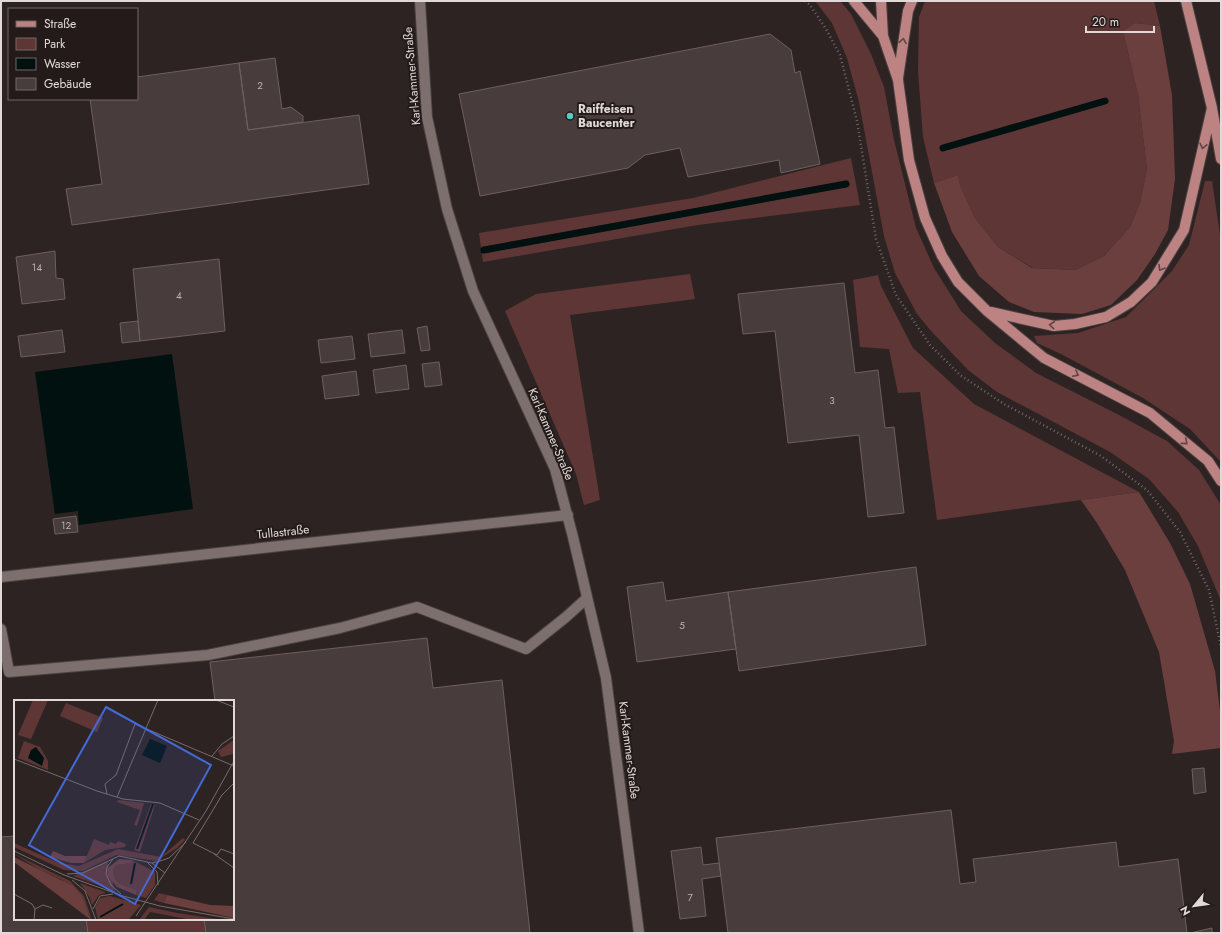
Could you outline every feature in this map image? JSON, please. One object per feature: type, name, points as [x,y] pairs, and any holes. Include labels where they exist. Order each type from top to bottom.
[{"type":"main road","points":[[854,1],[883,36]]},
{"type":"main road","points":[[881,1],[883,36],[898,80],[909,160],[925,218],[942,256],[958,282],[987,311],[1044,358],[1150,413],[1208,461],[1221,481]]},
{"type":"main road","points":[[898,80],[908,6],[912,1]]},
{"type":"main road","points":[[1186,1],[1212,108],[1221,158]]},
{"type":"main road","points":[[1212,108],[1221,130]]},
{"type":"main road","points":[[987,311],[1054,326],[1075,324],[1106,317],[1131,302],[1152,282],[1184,230],[1212,108]]},
{"type":"street","name":"Karl-Kammer-Straße","points":[[420,1],[427,117],[447,209],[473,291],[555,470],[568,515],[606,678],[639,933]]},
{"type":"street","name":"Tullastraße","points":[[1,577],[568,515]]},
{"type":"street","points":[[1,629],[10,672],[208,655],[340,628],[418,606],[526,649],[587,598]]},
{"type":"green space","points":[[815,1],[840,1],[851,14],[871,54],[884,87],[894,140],[916,228],[934,268],[961,311],[995,343],[1036,373],[1167,441],[1199,470],[1221,505],[1221,601],[1198,546],[1178,512],[1149,479],[1110,452],[997,392],[968,370],[917,314],[895,273],[884,236],[859,102],[847,58],[832,23]]},
{"type":"green space","points":[[925,1],[1154,1],[1160,26],[1135,23],[1123,31],[1138,95],[1147,169],[1140,203],[1130,227],[1104,256],[1075,270],[1033,268],[998,247],[975,218],[960,185],[958,175],[934,183],[923,137],[918,71],[919,17]]},
{"type":"green space","points":[[851,158],[860,205],[698,225],[483,262],[479,233],[693,198]]},
{"type":"green space","points":[[1205,181],[1212,181],[1221,241],[1221,462],[1190,429],[1143,398],[1063,355],[1037,343],[1034,336],[1078,333],[1126,317],[1172,271],[1189,245]]},
{"type":"green space","points":[[690,274],[695,299],[570,315],[600,500],[584,505],[576,474],[505,311],[536,294]]},
{"type":"green space","points":[[878,275],[881,286],[913,348],[974,404],[1139,492],[937,520],[920,392],[898,393],[889,349],[860,347],[853,280]]},
{"type":"green space","points":[[86,920],[204,920],[206,933],[88,933]]},
{"type":"shaded area","points":[[1135,23],[1160,26],[1172,95],[1175,179],[1168,230],[1155,254],[1137,280],[1111,305],[1082,314],[1034,312],[1009,302],[979,276],[952,232],[934,183],[958,175],[960,185],[975,218],[998,247],[1032,268],[1075,270],[1104,256],[1130,227],[1140,203],[1147,169],[1138,95],[1123,31]]},
{"type":"shaded area","points":[[1139,492],[1170,543],[1190,584],[1215,671],[1221,719],[1221,748],[1172,754],[1174,741],[1159,652],[1125,570],[1097,523],[1081,500]]},
{"type":"water","points":[[172,354],[193,509],[79,525],[78,511],[55,514],[35,372]]},
{"type":"building","points":[[770,34],[791,50],[795,73],[800,71],[820,164],[781,173],[779,160],[688,177],[680,148],[645,155],[628,168],[480,196],[459,94]]},
{"type":"building","points":[[275,58],[282,109],[291,107],[303,116],[303,122],[248,130],[239,63]]},
{"type":"building","points":[[239,63],[248,130],[359,115],[369,184],[72,225],[66,189],[102,184],[90,100],[138,100],[138,77]]},
{"type":"building","points":[[55,251],[56,278],[63,279],[65,299],[22,304],[16,257]]},
{"type":"building","points":[[219,259],[225,331],[140,341],[133,269]]},
{"type":"building","points":[[844,283],[855,373],[878,370],[885,428],[894,427],[904,513],[868,517],[859,435],[788,443],[775,331],[743,334],[738,294]]},
{"type":"building","points":[[138,321],[140,341],[122,343],[120,323]]},
{"type":"building","points":[[427,326],[430,350],[421,351],[417,328]]},
{"type":"building","points":[[62,330],[65,352],[21,357],[18,336]]},
{"type":"building","points":[[402,330],[405,353],[371,357],[368,334]]},
{"type":"building","points":[[352,336],[355,359],[321,363],[318,340]]},
{"type":"building","points":[[439,362],[442,385],[425,387],[422,364]]},
{"type":"building","points":[[406,365],[409,389],[376,393],[373,370]]},
{"type":"building","points":[[356,371],[359,395],[325,399],[322,376]]},
{"type":"building","points":[[76,516],[78,532],[55,534],[53,519]]},
{"type":"building","points":[[916,567],[926,645],[739,671],[728,592]]},
{"type":"building","points":[[663,582],[666,601],[728,592],[736,649],[637,662],[627,587]]},
{"type":"building","points":[[427,638],[433,688],[502,680],[530,933],[206,933],[204,920],[234,920],[234,700],[215,700],[210,662]]},
{"type":"building","points":[[1204,768],[1206,792],[1194,794],[1192,769]]},
{"type":"building","points":[[951,810],[960,884],[976,882],[973,859],[1116,842],[1119,867],[1178,859],[1187,933],[728,933],[716,838]]},
{"type":"building","points":[[14,836],[14,920],[86,920],[88,933],[1,933],[1,837]]},
{"type":"building","points":[[701,847],[703,865],[719,863],[721,876],[702,879],[706,916],[680,919],[671,851]]},
{"type":"building","points":[[1212,928],[1212,933],[1190,933]]},
{"type":"waterway","points":[[943,148],[1105,101]]},
{"type":"waterway","points":[[484,250],[846,184]]},
{"type":"place","name":"Raiffeisen Baucenter","points":[[570,116]]}]
